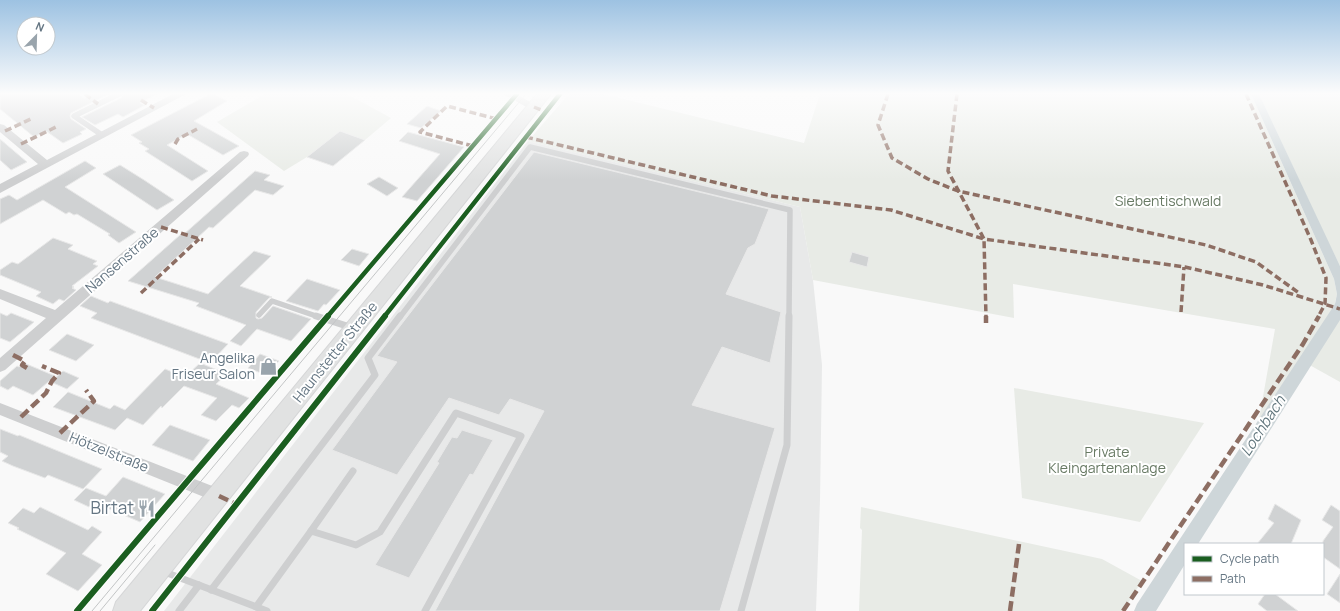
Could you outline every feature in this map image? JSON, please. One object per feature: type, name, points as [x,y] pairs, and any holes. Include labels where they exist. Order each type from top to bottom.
[{"type":"main road","name":"Haunstetter Straße","points":[[125,611],[522,123]]},
{"type":"street","points":[[0,189],[127,123]]},
{"type":"street","points":[[0,127],[46,165]]},
{"type":"street","name":"Nansenstraße","points":[[0,366],[244,154]]},
{"type":"street","points":[[0,294],[58,317]]},
{"type":"street","name":"Hötzelstraße","points":[[0,409],[218,496]]},
{"type":"lane","points":[[83,123],[102,136]]},
{"type":"lane","points":[[211,590],[375,375],[368,358],[530,147],[790,210],[787,445],[741,611]]},
{"type":"lane","points":[[258,315],[272,302],[354,329]]},
{"type":"lane","points":[[311,531],[356,545],[380,532],[456,413],[522,436],[425,611]]},
{"type":"lane","points":[[256,607],[353,471]]},
{"type":"lane","points":[[159,570],[267,611]]},
{"type":"lane","points":[[179,611],[199,585]]},
{"type":"shaded area","points":[[1264,123],[1272,123],[1340,266],[1340,306],[1335,304],[1337,294],[1334,279]]},
{"type":"shaded area","points":[[528,141],[800,207],[813,280],[822,365],[820,500],[816,611],[164,611]]},
{"type":"green space","points":[[218,123],[386,123],[365,140],[340,131],[307,157],[284,171]]},
{"type":"green space","name":"Siebentischwald","points":[[544,123],[720,123],[804,143],[811,123],[1264,123],[1334,279],[1337,294],[1335,303],[1340,306],[1340,382],[1306,363],[1256,436],[1275,329],[1013,284],[1014,318],[813,280],[800,207],[528,141]]},
{"type":"green space","points":[[1272,123],[1340,123],[1340,266]]},
{"type":"green space","name":"Private Kleingartenanlage","points":[[1014,388],[1204,423],[1140,522],[1022,498]]},
{"type":"green space","points":[[861,507],[1102,559],[1142,581],[1123,611],[859,611],[862,530],[860,528]]},
{"type":"building","points":[[16,123],[76,123],[86,129],[80,132],[82,134],[63,143],[46,131],[34,137]]},
{"type":"building","points":[[91,123],[100,123],[95,125]]},
{"type":"building","points":[[155,123],[197,123],[239,146],[223,155],[187,134],[167,145],[208,171],[192,181],[145,151],[149,149],[139,143],[142,142],[131,135]]},
{"type":"building","points":[[409,123],[427,123],[421,128],[407,124]]},
{"type":"building","points":[[340,131],[365,140],[333,166],[307,157]]},
{"type":"building","points":[[408,132],[464,147],[417,201],[402,197],[440,154],[399,141]]},
{"type":"building","points":[[0,139],[27,162],[11,170],[0,160]]},
{"type":"building","points":[[534,152],[769,209],[755,244],[748,248],[726,294],[781,312],[770,363],[722,347],[692,405],[775,428],[720,611],[435,611],[544,411],[510,399],[499,415],[449,398],[397,475],[332,450],[397,362],[377,356]]},
{"type":"building","points":[[85,161],[96,168],[65,187],[136,232],[119,243],[108,235],[110,234],[77,214],[74,215],[69,212],[66,214],[43,200],[0,224],[0,199],[9,195],[17,200]]},
{"type":"building","points":[[120,165],[174,200],[157,210],[103,174]]},
{"type":"building","points":[[255,171],[270,175],[264,180],[284,186],[273,195],[255,190],[213,228],[209,227],[155,277],[208,294],[254,251],[271,256],[240,286],[272,297],[269,298],[256,312],[256,318],[262,318],[273,306],[311,319],[291,341],[257,329],[241,346],[230,341],[246,325],[196,306],[199,303],[128,281],[180,235],[183,235]]},
{"type":"building","points":[[379,177],[398,188],[387,196],[367,184]]},
{"type":"building","points":[[53,238],[73,245],[68,249],[97,261],[93,264],[98,266],[72,286],[74,287],[72,288],[76,290],[64,301],[59,299],[53,304],[36,296],[41,292],[0,275],[0,270],[12,262],[18,264]]},
{"type":"building","points":[[352,249],[369,254],[359,266],[341,260]]},
{"type":"building","points":[[852,252],[869,257],[867,267],[849,262]]},
{"type":"building","points":[[307,279],[340,290],[318,311],[286,301]]},
{"type":"building","points":[[91,296],[108,303],[110,301],[228,344],[210,363],[91,318],[97,313],[80,306]]},
{"type":"building","points":[[0,313],[7,316],[11,313],[34,322],[10,342],[0,338]]},
{"type":"building","points":[[67,334],[94,345],[76,361],[49,350]]},
{"type":"building","points":[[260,354],[279,361],[266,375],[248,368]]},
{"type":"building","points":[[24,363],[55,376],[33,395],[13,386],[8,390],[0,386],[0,381],[17,366],[19,367]]},
{"type":"building","points":[[200,363],[227,374],[216,384],[249,398],[239,408],[232,405],[216,421],[201,415],[217,398],[184,386],[162,408],[161,406],[143,425],[127,418],[115,430],[53,407],[68,392],[110,409],[114,405],[125,410],[165,369],[185,377]]},
{"type":"building","points":[[63,371],[79,378],[67,389],[51,382]]},
{"type":"building","points":[[170,425],[210,440],[193,461],[152,445]]},
{"type":"building","points":[[0,429],[18,436],[19,435],[102,469],[83,489],[48,475],[45,478],[13,466],[2,461],[8,456],[0,452]]},
{"type":"building","points":[[462,430],[493,440],[473,475],[470,474],[409,578],[375,565],[439,463],[437,462],[452,437],[457,438]]},
{"type":"building","points":[[123,477],[165,494],[140,522],[93,502],[89,507],[74,500],[86,488],[106,496]]},
{"type":"building","points":[[1275,504],[1301,520],[1291,543],[1258,543],[1274,523],[1268,519]]},
{"type":"building","points":[[1331,505],[1340,511],[1340,569],[1324,558],[1323,541],[1333,527],[1322,520]]},
{"type":"building","points":[[40,507],[88,530],[92,526],[102,532],[82,554],[102,565],[78,591],[46,574],[66,553],[8,523],[23,508],[34,513]]},
{"type":"building","points":[[1340,574],[1340,603],[1327,594]]},
{"type":"building","points":[[1264,595],[1276,595],[1298,611],[1267,611],[1258,604]]},
{"type":"waterway","name":"Lochbach","points":[[1188,543],[1340,308]]},
{"type":"waterway","name":"Lochbach","points":[[1144,611],[1184,549]]},
{"type":"tram line","points":[[92,611],[502,123]]},
{"type":"tram line","points":[[100,611],[155,545]]},
{"type":"marked path","points":[[5,131],[23,123]]},
{"type":"marked path","points":[[430,123],[420,132],[473,146]]},
{"type":"marked path","points":[[879,123],[878,125],[892,158],[928,179],[958,191],[1206,245],[1256,262],[1299,293]]},
{"type":"marked path","points":[[954,123],[948,171],[984,239],[1185,267],[1263,285],[1340,309]]},
{"type":"marked path","points":[[1123,611],[1303,344],[1325,304],[1326,278],[1311,240],[1259,123]]},
{"type":"marked path","points":[[21,144],[56,127]]},
{"type":"marked path","points":[[175,144],[178,139],[197,129]]},
{"type":"marked path","points":[[526,137],[772,196],[891,210],[984,239],[986,323]]},
{"type":"marked path","points":[[161,227],[203,240]]},
{"type":"marked path","points":[[141,293],[199,239]]},
{"type":"marked path","points":[[1181,312],[1184,267]]},
{"type":"marked path","points":[[13,355],[25,361],[22,365],[27,368]]},
{"type":"marked path","points":[[21,417],[46,393],[52,381],[59,373],[42,366]]},
{"type":"marked path","points":[[60,433],[94,401],[86,390]]},
{"type":"marked path","points":[[219,496],[236,504]]},
{"type":"marked path","points":[[1010,611],[1019,544]]},
{"type":"cycle path","points":[[77,611],[493,123]]},
{"type":"cycle path","points":[[152,611],[537,123]]},
{"type":"place","name":"Angelika Friseur Salon","points":[[268,366]]},
{"type":"place","name":"Birtat","points":[[147,508]]}]
